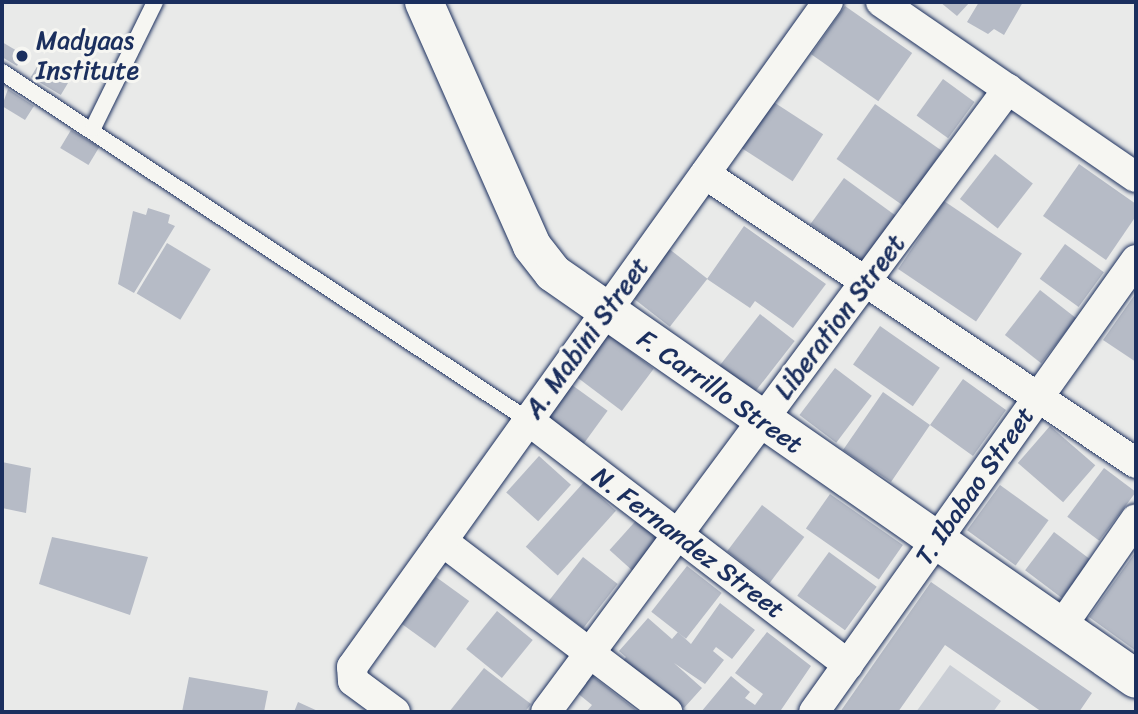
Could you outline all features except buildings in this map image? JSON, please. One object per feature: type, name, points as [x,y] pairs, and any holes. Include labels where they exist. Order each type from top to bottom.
[{"type":"street","name":"F. Carrillo Street","points":[[424,2],[533,246],[553,273],[605,313],[1136,679]]},
{"type":"street","name":"A. Mabini Street","points":[[395,712],[350,675],[442,541],[828,2]]},
{"type":"street","points":[[881,2],[1136,177]]},
{"type":"street","name":"Liberation Street","points":[[546,712],[1008,89]]},
{"type":"street","points":[[705,174],[1136,463]]},
{"type":"street","name":"T. Ibabao Street","points":[[814,712],[1136,260]]},
{"type":"street","name":"N. Fernandez Street","points":[[528,420],[848,665]]},
{"type":"street","points":[[1061,627],[1136,519]]},
{"type":"street","points":[[442,541],[667,712]]},
{"type":"lane","points":[[93,128],[155,2]]},
{"type":"lane","points":[[2,72],[93,128],[528,420]]},
{"type":"shaded area","points":[[950,665],[1001,701],[993,712],[916,712]]},
{"type":"place","name":"Madyaas Institute","points":[[22,56]]}]
